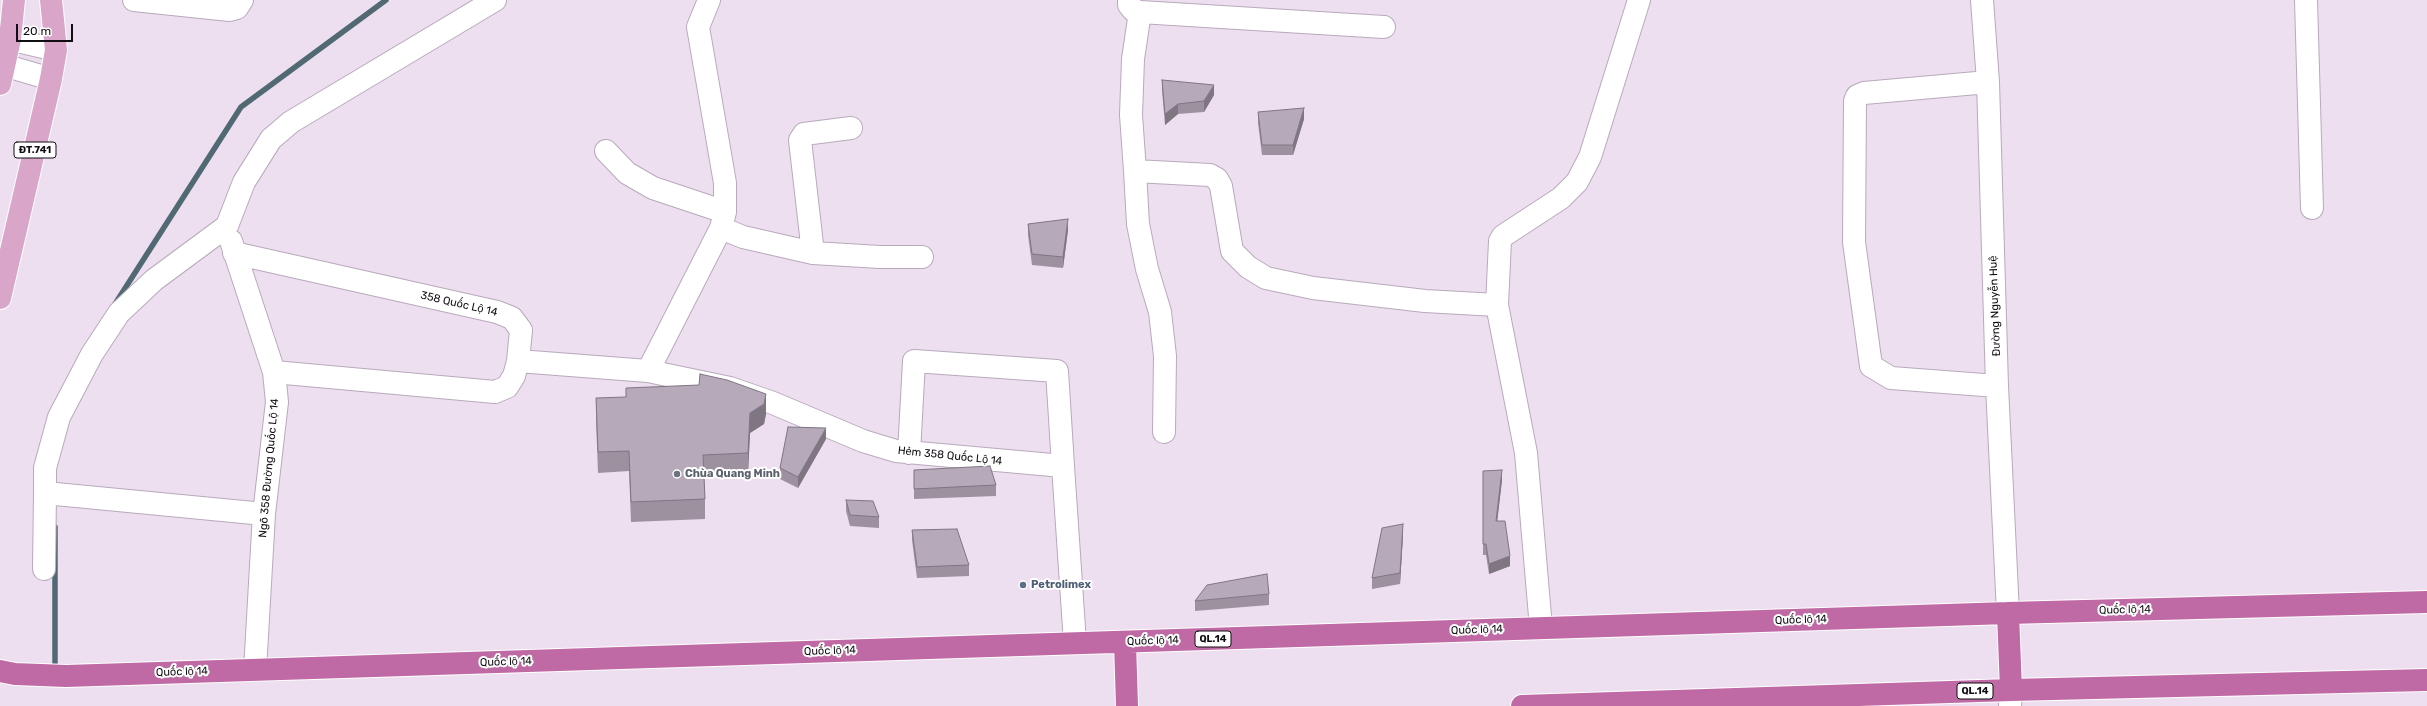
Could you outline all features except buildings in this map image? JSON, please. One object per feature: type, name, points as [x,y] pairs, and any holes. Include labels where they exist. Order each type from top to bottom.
[{"type":"highway","name":"Quốc lộ 14","points":[[0,671],[15,674],[66,676],[2008,613],[2427,602]]},
{"type":"highway","points":[[2008,613],[2010,698]]},
{"type":"highway","points":[[1125,642],[1126,706]]},
{"type":"highway","name":"QL.14","points":[[1522,706],[2010,698],[2427,680]]},
{"type":"main road","points":[[2,71],[5,38],[14,0]]},
{"type":"main road","name":"ĐT.741","points":[[0,298],[51,79],[56,50],[51,0]]},
{"type":"street","points":[[134,0],[230,10],[237,8],[242,0]]},
{"type":"street","points":[[44,569],[46,468],[59,417],[89,360],[119,313],[154,280],[227,226],[244,182],[254,165],[271,139],[290,122],[495,0]]},
{"type":"street","points":[[518,361],[648,371],[723,220],[726,183],[698,27],[709,0]]},
{"type":"street","points":[[1541,628],[1526,453],[1497,305],[1500,241],[1503,236],[1561,198],[1577,182],[1590,157],[1639,0]]},
{"type":"street","name":"Đường Nguyễn Huệ","points":[[1982,0],[1988,82],[1997,386],[2008,613]]},
{"type":"street","points":[[2306,0],[2312,208]]},
{"type":"street","points":[[1164,432],[1164,356],[1160,312],[1147,269],[1138,224],[1131,115],[1135,6],[1384,27]]},
{"type":"street","points":[[5,38],[56,50]]},
{"type":"street","points":[[2,71],[51,79]]},
{"type":"street","points":[[1988,82],[1864,93],[1857,96],[1855,101],[1854,242],[1871,366],[1891,378],[1997,386]]},
{"type":"street","points":[[813,253],[801,136],[804,134],[850,128]]},
{"type":"street","points":[[606,151],[627,172],[653,188],[723,220],[743,237],[813,253],[880,257],[922,257]]},
{"type":"street","points":[[1135,171],[1210,175],[1217,179],[1221,186],[1232,251],[1248,267],[1266,278],[1287,284],[1321,289],[1425,301],[1497,305]]},
{"type":"street","name":"Ngõ 358 Đường Quốc Lộ 14","points":[[227,226],[234,253],[274,372],[277,402],[264,514],[255,670]]},
{"type":"street","name":"358 Quốc Lộ 14","points":[[234,253],[497,312],[512,318],[520,330],[518,361],[514,376],[507,387],[494,392],[274,372]]},
{"type":"street","points":[[909,452],[914,361],[1057,371],[1075,644]]},
{"type":"street","name":"Hẻm 358 Quốc Lộ 14","points":[[648,371],[730,388],[773,403],[863,441],[909,452],[1063,466]]},
{"type":"street","points":[[45,493],[264,514]]},
{"type":"waterway","points":[[115,304],[241,107],[386,0]]},
{"type":"waterway","points":[[55,527],[55,663]]},
{"type":"place","name":"Chùa Quang Minh","points":[[677,474]]},
{"type":"place","name":"Petrolimex","points":[[1023,585]]}]
